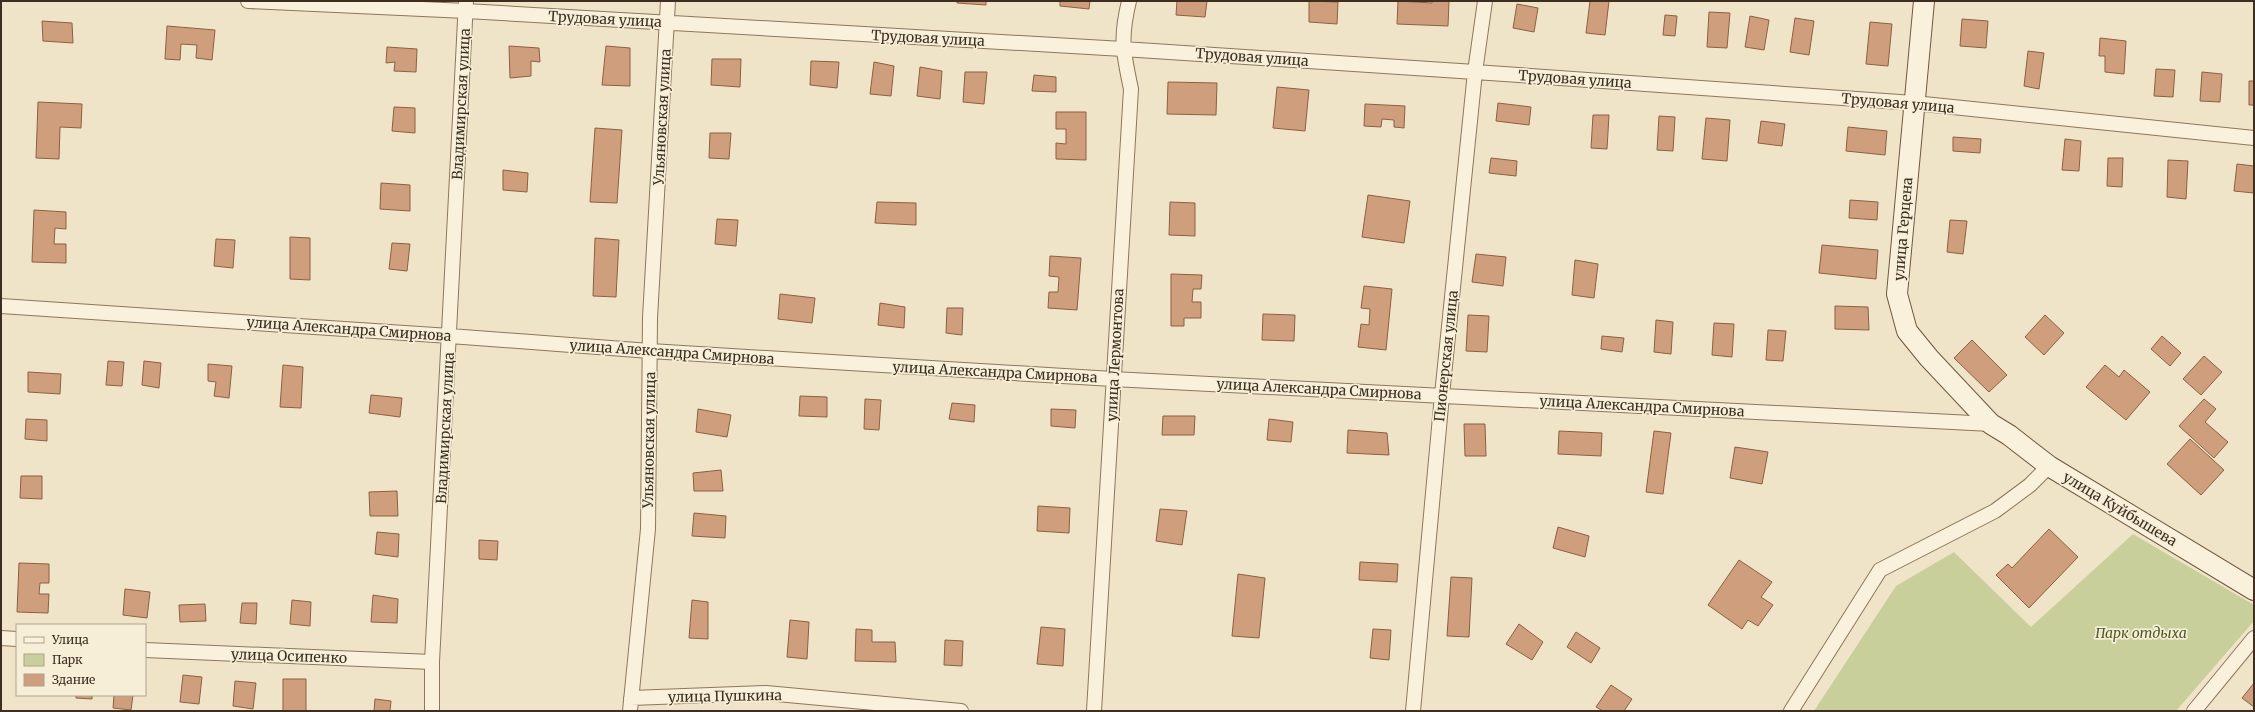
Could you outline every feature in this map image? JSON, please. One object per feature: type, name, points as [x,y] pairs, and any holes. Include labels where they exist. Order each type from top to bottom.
[{"type":"street","name":"Трудовая улица","points":[[248,1],[466,6],[667,23],[1123,48],[1475,72],[1914,103],[2254,138]]},
{"type":"street","name":"Ульяновская улица","points":[[631,704],[648,529],[650,351],[668,1]]},
{"type":"street","name":"улица Лермонтова","points":[[1094,711],[1131,89],[1123,48],[1124,24],[1130,1]]},
{"type":"street","name":"Пионерская улица","points":[[1414,711],[1442,395],[1475,72],[1485,1]]},
{"type":"street","name":"улица Герцена","points":[[1924,1],[1897,294],[1907,331],[1929,358],[1991,424]]},
{"type":"street","name":"Владимирская улица","points":[[432,711],[432,662],[466,6]]},
{"type":"street","name":"улица Александра Смирнова","points":[[1,306],[650,351],[1113,379],[1991,424]]},
{"type":"street","name":"улица Куйбышева","points":[[1991,424],[2009,435],[2049,466],[2254,590]]},
{"type":"street","points":[[1791,711],[1880,570],[1995,511],[2030,486],[2049,466]]},
{"type":"street","points":[[1,638],[16,640]]},
{"type":"street","points":[[2194,711],[2254,638]]},
{"type":"street","name":"улица Осипенко","points":[[146,650],[432,662]]},
{"type":"street","name":"улица Пушкина","points":[[631,704],[766,693],[962,711]]},
{"type":"green space","name":"Парк отдыха","points":[[2133,534],[2254,605],[2254,621],[2176,711],[1814,711],[1896,586],[1954,552],[2031,627]]},
{"type":"building","points":[[957,1],[986,1],[986,5],[957,3]]},
{"type":"building","points":[[1060,1],[1090,1],[1089,9],[1060,6]]},
{"type":"building","points":[[1177,1],[1207,1],[1205,17],[1176,15]]},
{"type":"building","points":[[1309,1],[1338,2],[1337,24],[1309,22]]},
{"type":"building","points":[[1398,1],[1432,3],[1432,1],[1449,1],[1448,26],[1397,24]]},
{"type":"building","points":[[1590,1],[1609,1],[1605,35],[1586,33]]},
{"type":"building","points":[[1517,4],[1538,8],[1534,32],[1513,28]]},
{"type":"building","points":[[1709,12],[1730,13],[1727,48],[1707,47]]},
{"type":"building","points":[[1665,15],[1677,16],[1675,36],[1663,35]]},
{"type":"building","points":[[1750,16],[1769,20],[1764,50],[1745,47]]},
{"type":"building","points":[[1795,18],[1814,21],[1809,55],[1790,52]]},
{"type":"building","points":[[1962,19],[1988,21],[1986,48],[1960,46]]},
{"type":"building","points":[[42,21],[72,23],[73,43],[43,41]]},
{"type":"building","points":[[1870,22],[1892,24],[1888,66],[1866,64]]},
{"type":"building","points":[[167,26],[215,30],[212,60],[196,58],[197,45],[181,44],[180,60],[165,59]]},
{"type":"building","points":[[2100,38],[2126,41],[2124,74],[2105,72],[2105,56],[2099,56]]},
{"type":"building","points":[[509,46],[539,48],[540,62],[531,61],[531,76],[510,78]]},
{"type":"building","points":[[606,46],[630,48],[630,86],[602,85]]},
{"type":"building","points":[[387,47],[417,49],[416,72],[394,71],[395,62],[386,63]]},
{"type":"building","points":[[2028,51],[2044,53],[2039,89],[2024,86]]},
{"type":"building","points":[[712,59],[741,59],[740,87],[711,85]]},
{"type":"building","points":[[811,61],[839,62],[837,88],[810,85]]},
{"type":"building","points":[[874,62],[894,66],[891,96],[870,94]]},
{"type":"building","points":[[920,67],[942,71],[940,99],[917,96]]},
{"type":"building","points":[[2156,69],[2175,70],[2173,97],[2154,96]]},
{"type":"building","points":[[965,72],[987,72],[984,104],[963,102]]},
{"type":"building","points":[[2202,72],[2222,74],[2220,102],[2200,101]]},
{"type":"building","points":[[1034,75],[1056,77],[1056,92],[1032,91]]},
{"type":"building","points":[[2249,81],[2254,81],[2254,105],[2249,105]]},
{"type":"building","points":[[1168,82],[1217,83],[1216,115],[1167,114]]},
{"type":"building","points":[[1277,87],[1309,90],[1305,131],[1273,128]]},
{"type":"building","points":[[38,102],[82,104],[81,128],[60,127],[59,159],[36,158]]},
{"type":"building","points":[[1498,103],[1531,107],[1529,125],[1496,121]]},
{"type":"building","points":[[1365,104],[1405,106],[1404,128],[1394,127],[1394,120],[1382,119],[1381,127],[1364,126]]},
{"type":"building","points":[[394,107],[415,108],[415,133],[392,131]]},
{"type":"building","points":[[1056,112],[1086,112],[1086,160],[1056,159],[1056,143],[1066,144],[1066,129],[1056,129]]},
{"type":"building","points":[[1593,115],[1609,115],[1607,149],[1591,148]]},
{"type":"building","points":[[1659,116],[1675,117],[1673,151],[1657,150]]},
{"type":"building","points":[[1706,118],[1730,120],[1727,161],[1702,159]]},
{"type":"building","points":[[1761,121],[1785,124],[1782,146],[1758,143]]},
{"type":"building","points":[[1848,127],[1887,131],[1885,155],[1846,151]]},
{"type":"building","points":[[595,128],[622,130],[617,203],[590,202]]},
{"type":"building","points":[[710,133],[731,133],[729,159],[709,158]]},
{"type":"building","points":[[1953,137],[1981,139],[1980,153],[1953,151]]},
{"type":"building","points":[[2065,139],[2081,141],[2079,171],[2062,170]]},
{"type":"building","points":[[1491,158],[1517,161],[1516,176],[1489,173]]},
{"type":"building","points":[[2108,158],[2123,158],[2122,187],[2107,186]]},
{"type":"building","points":[[2168,160],[2188,161],[2186,199],[2167,197]]},
{"type":"building","points":[[2237,164],[2254,166],[2254,193],[2234,191]]},
{"type":"building","points":[[503,170],[528,173],[527,192],[503,190]]},
{"type":"building","points":[[381,183],[410,185],[410,211],[380,209]]},
{"type":"building","points":[[1368,195],[1410,201],[1404,243],[1362,237]]},
{"type":"building","points":[[1850,200],[1878,202],[1877,220],[1849,218]]},
{"type":"building","points":[[877,202],[916,203],[916,225],[875,223]]},
{"type":"building","points":[[1170,202],[1195,203],[1195,236],[1169,235]]},
{"type":"building","points":[[34,210],[66,212],[66,229],[55,228],[54,244],[66,244],[66,263],[32,262]]},
{"type":"building","points":[[717,219],[738,220],[736,246],[715,244]]},
{"type":"building","points":[[1950,220],[1967,221],[1963,254],[1947,252]]},
{"type":"building","points":[[290,237],[310,238],[310,280],[290,279]]},
{"type":"building","points":[[595,238],[619,240],[616,297],[593,296]]},
{"type":"building","points":[[216,239],[235,240],[233,268],[214,266]]},
{"type":"building","points":[[392,243],[410,244],[407,271],[389,269]]},
{"type":"building","points":[[1822,245],[1878,250],[1876,279],[1819,273]]},
{"type":"building","points":[[1476,254],[1506,257],[1503,286],[1472,282]]},
{"type":"building","points":[[1050,256],[1081,258],[1077,310],[1048,308],[1049,292],[1058,292],[1059,277],[1049,276]]},
{"type":"building","points":[[1575,260],[1598,264],[1594,298],[1572,295]]},
{"type":"building","points":[[1171,274],[1202,275],[1201,289],[1193,289],[1192,302],[1201,302],[1201,318],[1184,318],[1184,326],[1171,326]]},
{"type":"building","points":[[1364,286],[1392,289],[1386,350],[1358,347],[1361,324],[1369,325],[1370,309],[1361,308]]},
{"type":"building","points":[[780,294],[815,298],[812,323],[778,319]]},
{"type":"building","points":[[880,303],[905,307],[904,328],[878,325]]},
{"type":"building","points":[[1835,306],[1868,307],[1869,330],[1835,329]]},
{"type":"building","points":[[947,308],[963,308],[962,335],[946,333]]},
{"type":"building","points":[[1263,314],[1295,315],[1294,341],[1262,340]]},
{"type":"building","points":[[1468,315],[1489,316],[1487,352],[1466,351]]},
{"type":"building","points":[[2045,315],[2064,333],[2044,355],[2025,337]]},
{"type":"building","points":[[1656,320],[1673,322],[1671,354],[1654,352]]},
{"type":"building","points":[[1714,323],[1734,324],[1732,357],[1712,355]]},
{"type":"building","points":[[1768,330],[1786,331],[1783,361],[1766,360]]},
{"type":"building","points":[[1602,336],[1624,338],[1622,352],[1601,349]]},
{"type":"building","points":[[2162,336],[2181,353],[2170,366],[2151,349]]},
{"type":"building","points":[[1972,340],[2007,375],[1989,392],[1954,358]]},
{"type":"building","points":[[2204,356],[2222,372],[2201,395],[2183,379]]},
{"type":"building","points":[[108,361],[124,362],[122,386],[106,385]]},
{"type":"building","points":[[144,361],[161,363],[159,388],[142,385]]},
{"type":"building","points":[[208,364],[232,366],[229,398],[214,396],[216,382],[208,381]]},
{"type":"building","points":[[283,365],[303,367],[301,408],[280,407]]},
{"type":"building","points":[[2105,365],[2119,377],[2124,370],[2150,392],[2126,420],[2086,387]]},
{"type":"building","points":[[28,372],[61,374],[60,394],[28,392]]},
{"type":"building","points":[[371,395],[402,398],[400,417],[369,413]]},
{"type":"building","points":[[800,396],[827,397],[827,417],[799,416]]},
{"type":"building","points":[[865,399],[881,400],[879,430],[864,429]]},
{"type":"building","points":[[2204,399],[2216,409],[2205,422],[2228,442],[2214,458],[2179,426]]},
{"type":"building","points":[[952,403],[975,405],[974,422],[949,419]]},
{"type":"building","points":[[698,409],[731,415],[727,437],[696,432]]},
{"type":"building","points":[[1051,409],[1076,410],[1075,428],[1051,426]]},
{"type":"building","points":[[1163,416],[1195,416],[1194,435],[1162,435]]},
{"type":"building","points":[[26,419],[47,420],[47,441],[25,439]]},
{"type":"building","points":[[1269,419],[1293,422],[1291,442],[1267,440]]},
{"type":"building","points":[[1464,424],[1485,424],[1486,456],[1465,456]]},
{"type":"building","points":[[1348,430],[1387,433],[1389,455],[1347,453]]},
{"type":"building","points":[[1559,431],[1602,433],[1601,456],[1558,454]]},
{"type":"building","points":[[1654,431],[1671,433],[1663,494],[1646,492]]},
{"type":"building","points":[[2190,439],[2224,470],[2201,495],[2167,464]]},
{"type":"building","points":[[1735,447],[1768,452],[1762,484],[1730,478]]},
{"type":"building","points":[[721,470],[723,491],[694,491],[693,473]]},
{"type":"building","points":[[21,476],[42,476],[42,499],[20,498]]},
{"type":"building","points":[[397,491],[398,516],[370,516],[369,492]]},
{"type":"building","points":[[1038,506],[1070,508],[1069,533],[1037,531]]},
{"type":"building","points":[[1160,509],[1187,511],[1182,545],[1156,541]]},
{"type":"building","points":[[694,513],[726,516],[725,538],[692,536]]},
{"type":"building","points":[[1558,527],[1589,536],[1585,557],[1553,548]]},
{"type":"building","points":[[2049,529],[2078,557],[2029,608],[1996,575],[2008,564],[2012,568]]},
{"type":"building","points":[[377,532],[399,534],[398,557],[375,554]]},
{"type":"building","points":[[479,540],[498,541],[497,560],[479,559]]},
{"type":"building","points":[[1739,560],[1772,582],[1761,597],[1773,605],[1758,626],[1748,620],[1742,629],[1708,605]]},
{"type":"building","points":[[1360,562],[1398,564],[1397,582],[1359,580]]},
{"type":"building","points":[[19,563],[49,564],[49,583],[40,583],[39,594],[49,594],[48,613],[17,612]]},
{"type":"building","points":[[1238,574],[1265,578],[1259,638],[1232,636]]},
{"type":"building","points":[[1451,577],[1472,578],[1469,637],[1447,636]]},
{"type":"building","points":[[125,589],[150,592],[147,618],[123,615]]},
{"type":"building","points":[[373,595],[398,599],[397,623],[371,622]]},
{"type":"building","points":[[292,600],[311,602],[310,626],[290,624]]},
{"type":"building","points":[[692,600],[708,602],[708,639],[689,638]]},
{"type":"building","points":[[242,603],[257,603],[256,624],[240,623]]},
{"type":"building","points":[[205,604],[206,621],[180,622],[179,605]]},
{"type":"building","points":[[790,620],[809,622],[807,659],[787,657]]},
{"type":"building","points":[[1519,624],[1543,642],[1532,660],[1506,644]]},
{"type":"building","points":[[1041,627],[1065,629],[1063,666],[1037,664]]},
{"type":"building","points":[[856,629],[872,630],[872,642],[895,642],[896,662],[855,661]]},
{"type":"building","points":[[1373,629],[1391,630],[1389,660],[1370,658]]},
{"type":"building","points":[[1576,632],[1600,648],[1591,663],[1567,647]]},
{"type":"building","points":[[945,640],[963,641],[962,666],[944,665]]},
{"type":"building","points":[[183,675],[202,677],[199,704],[180,702]]},
{"type":"building","points":[[283,679],[306,679],[306,711],[283,711]]},
{"type":"building","points":[[235,681],[256,683],[253,709],[233,706]]},
{"type":"building","points":[[2254,683],[2254,707],[2242,698]]},
{"type":"building","points":[[1611,685],[1632,699],[1624,711],[1603,711],[1596,707]]},
{"type":"building","points":[[76,696],[92,696],[92,699],[76,698]]},
{"type":"building","points":[[114,696],[133,696],[131,710],[113,708]]},
{"type":"building","points":[[375,699],[391,701],[390,711],[374,711]]}]
